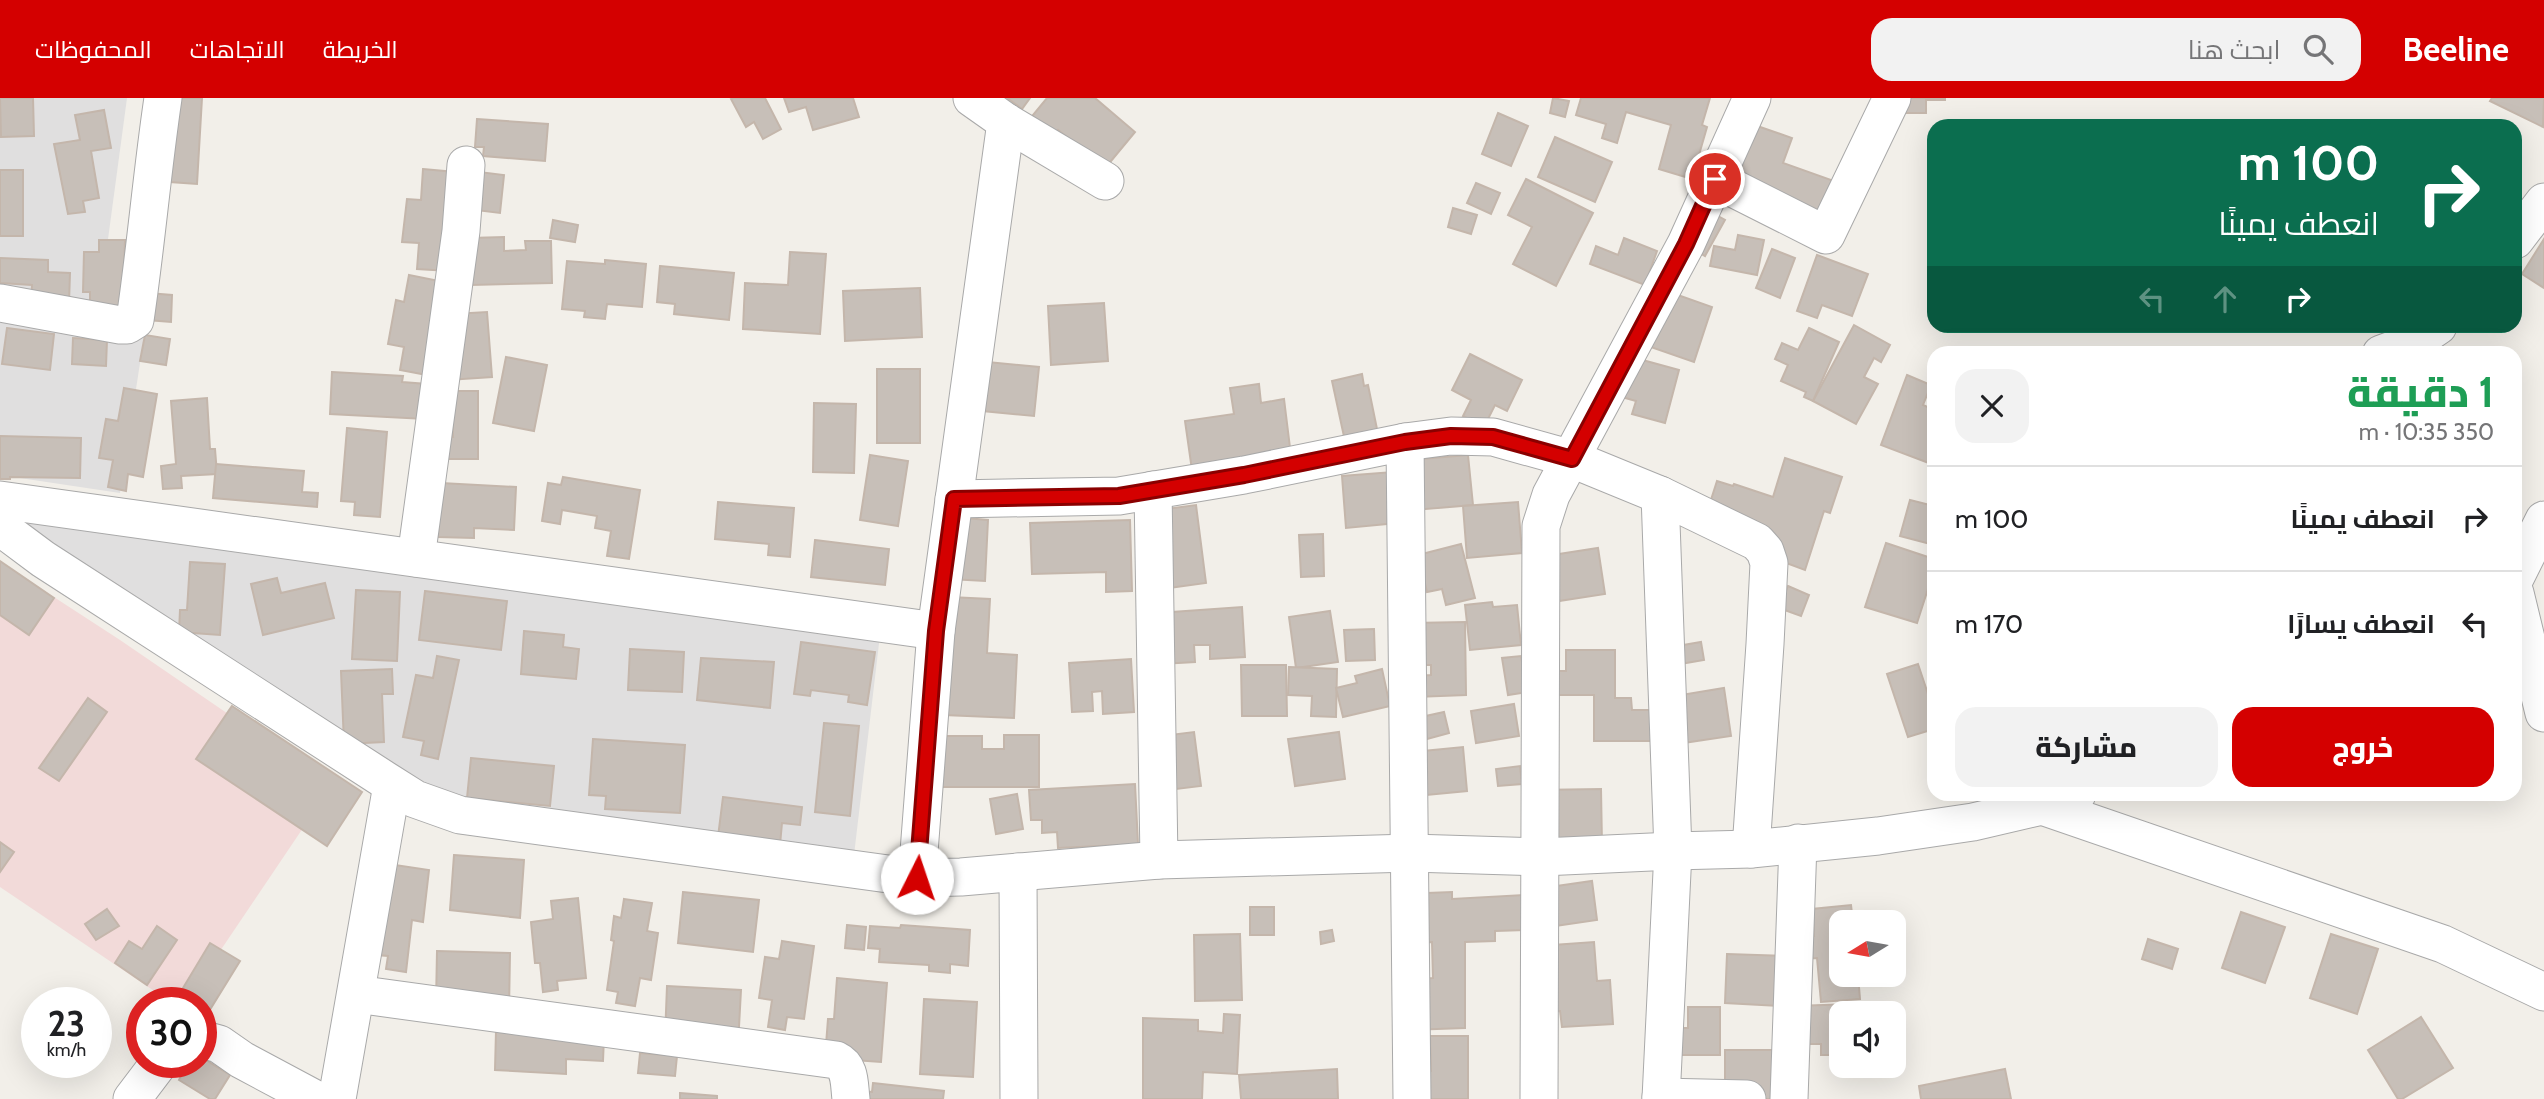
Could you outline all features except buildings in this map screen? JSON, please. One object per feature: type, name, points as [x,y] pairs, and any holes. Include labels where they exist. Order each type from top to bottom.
[{"type":"street","points":[[0,303],[120,325],[127,325],[135,320],[145,253],[152,167],[163,98]]},
{"type":"street","points":[[972,98],[1006,122],[1105,181]]},
{"type":"street","points":[[1539,1099],[1542,857],[1541,526],[1551,495],[1686,244],[1752,98]]},
{"type":"street","points":[[1715,179],[1826,235],[1892,98]]},
{"type":"street","points":[[917,878],[936,631],[1006,122]]},
{"type":"street","points":[[416,558],[451,311],[466,165]]},
{"type":"street","points":[[2522,231],[2544,202]]},
{"type":"street","points":[[2403,346],[2428,333]]},
{"type":"street","points":[[954,499],[1095,497],[1153,490],[1244,475],[1405,442],[1451,436],[1493,437],[1572,459],[1660,495],[1748,536],[1765,551],[1769,563],[1751,849]]},
{"type":"street","points":[[1405,442],[1412,1099]]},
{"type":"street","points":[[1153,490],[1159,860]]},
{"type":"street","points":[[1660,495],[1673,850],[1661,1098],[1747,1099]]},
{"type":"street","points":[[0,500],[936,631]]},
{"type":"street","points":[[2522,566],[2544,520]]},
{"type":"street","points":[[0,527],[43,559],[393,785],[431,806],[460,814],[917,878],[961,877],[1159,860],[1411,853],[1542,857],[1751,849],[1878,836],[1983,808],[2042,806],[2057,801]]},
{"type":"street","points":[[2522,579],[2544,575]]},
{"type":"street","points":[[2522,622],[2544,713]]},
{"type":"street","points":[[337,1099],[393,785]]},
{"type":"street","points":[[2042,806],[2443,944],[2544,992]]},
{"type":"street","points":[[1789,1099],[1798,843]]},
{"type":"street","points":[[1018,872],[1019,1099]]},
{"type":"street","points":[[356,994],[836,1060],[844,1064],[847,1071],[851,1099]]},
{"type":"street","points":[[217,1043],[315,1099]]},
{"type":"street","points":[[132,1099],[148,1078]]},
{"type":"shaded area","points":[[0,98],[127,98],[99,306],[0,293]]},
{"type":"shaded area","points":[[0,318],[144,337],[120,493],[0,475]]},
{"type":"shaded area","points":[[6,517],[880,635],[854,855],[429,797]]},
{"type":"shaded area","points":[[0,562],[120,640],[332,785],[196,987],[148,987],[0,887]]},
{"type":"route","points":[[917,878],[936,631],[954,499],[1119,496],[1244,475],[1405,442],[1451,436],[1493,437],[1572,459],[1686,244],[1715,179]]}]
